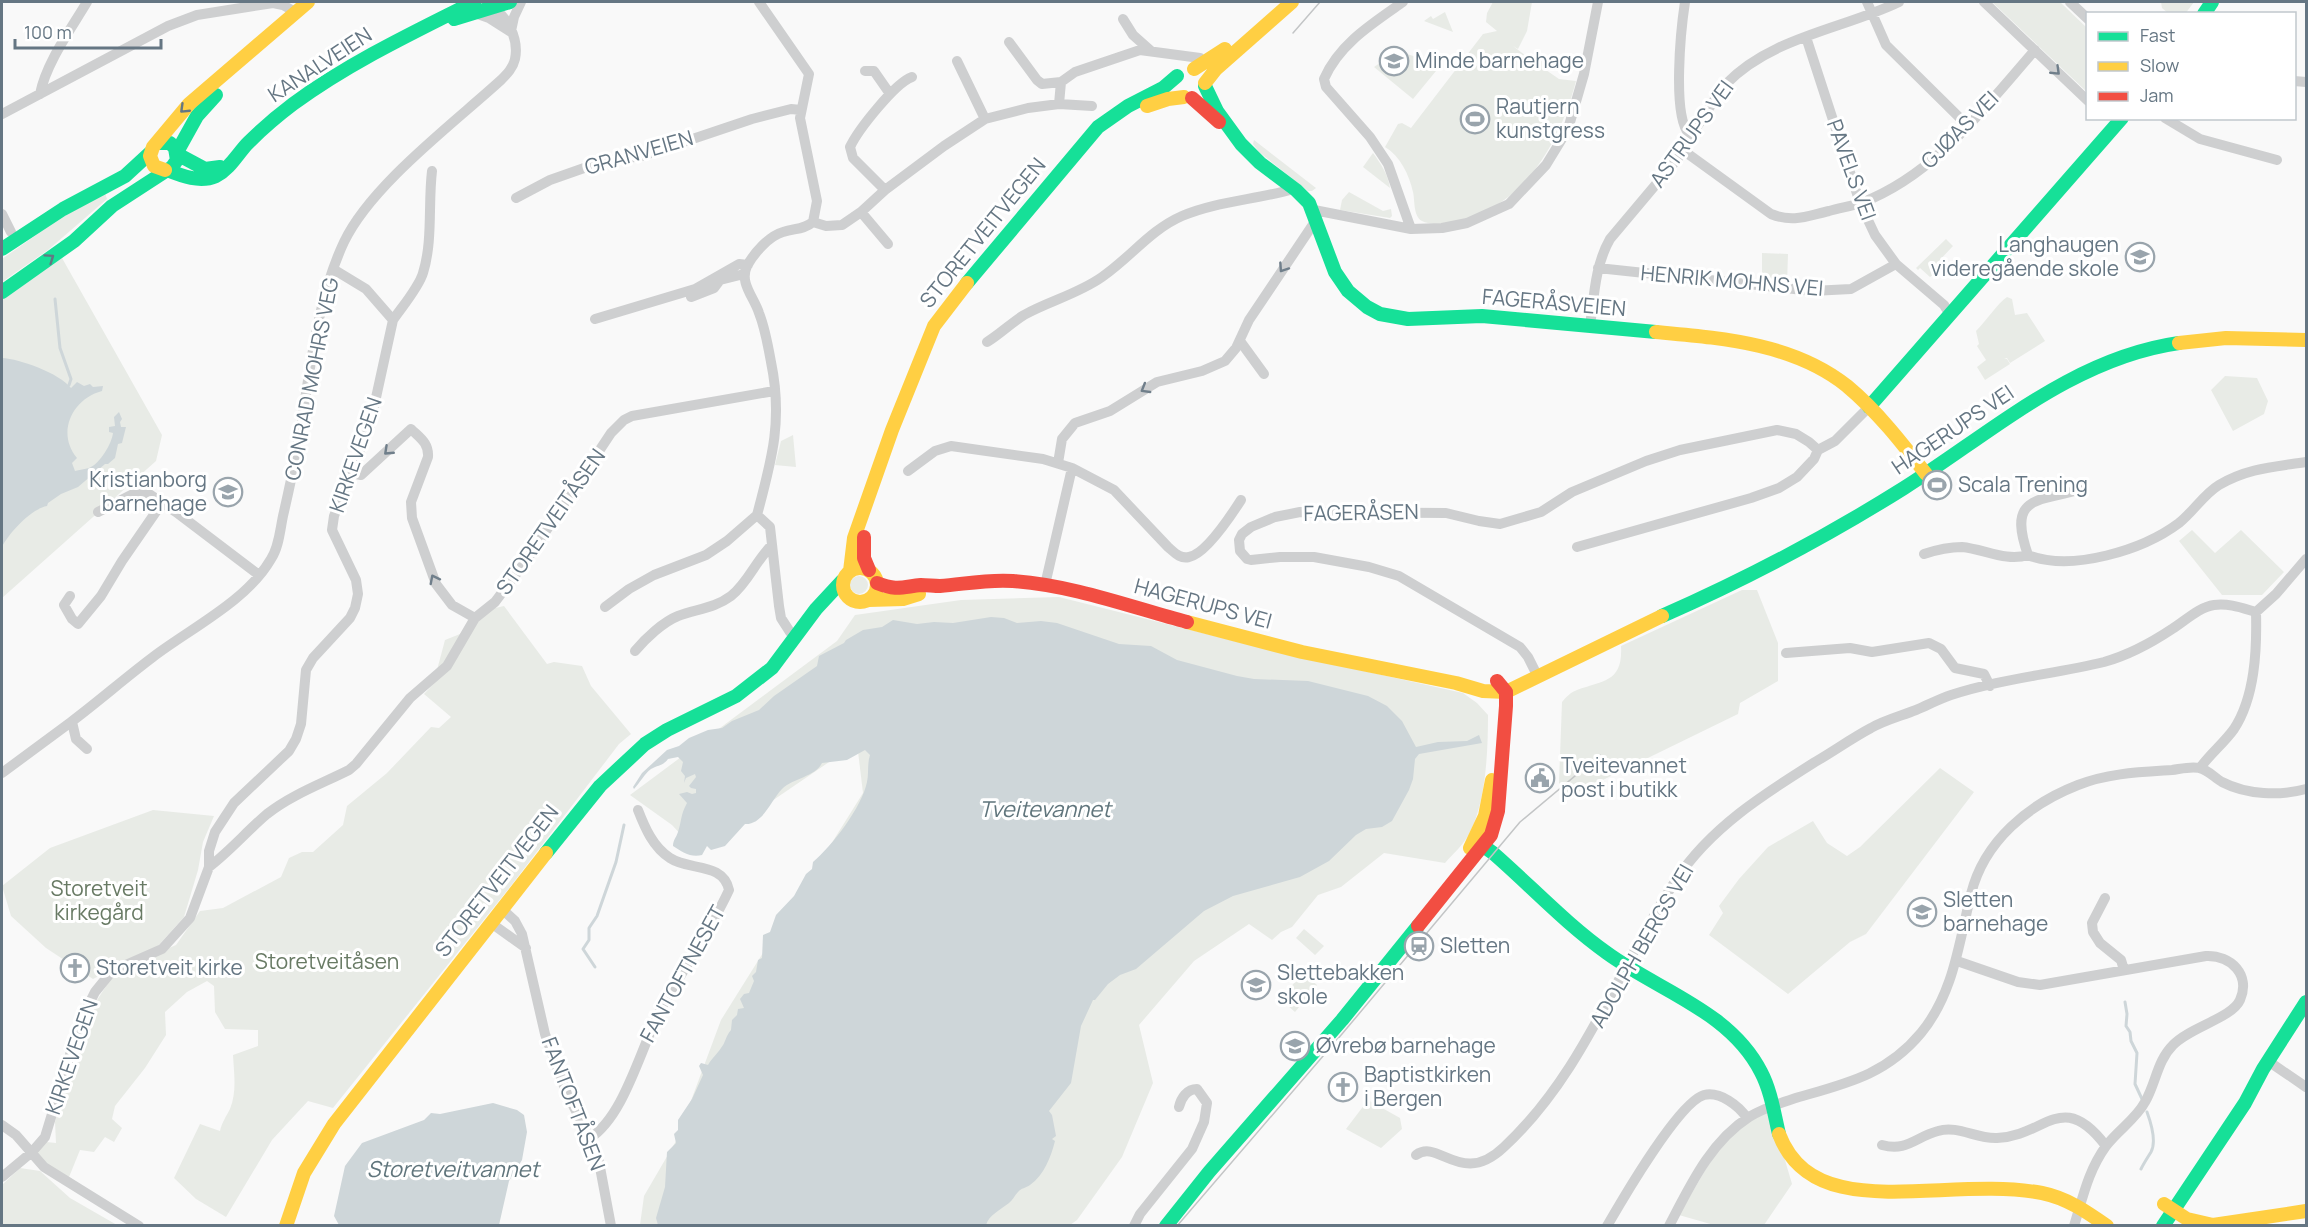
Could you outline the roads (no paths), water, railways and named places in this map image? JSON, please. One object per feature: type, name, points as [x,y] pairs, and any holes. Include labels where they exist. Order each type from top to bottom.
[{"type":"main road","points":[[2,249],[63,209],[125,176],[154,148],[189,104],[308,2]]},
{"type":"main road","points":[[2,292],[74,241],[112,206],[174,165],[177,153],[191,125],[203,108],[324,2]]},
{"type":"main road","name":"KANALVEIEN","points":[[166,170],[192,179],[210,178],[222,172],[262,130],[302,97],[370,55],[474,6],[492,8],[510,2]]},
{"type":"main road","points":[[1287,3],[1216,69],[1199,95],[1188,98],[1176,87],[1177,76],[1186,69],[1220,53],[1255,22],[1287,3]]},
{"type":"main road","points":[[1197,64],[1205,85]]},
{"type":"main road","name":"STORETVEITVEGEN","points":[[286,1226],[297,1190],[322,1140],[577,814],[624,762],[645,744],[667,730],[736,696],[772,668],[816,609],[846,576],[854,538],[892,430],[934,326],[1024,214],[1098,128],[1128,106],[1163,88],[1177,76]]},
{"type":"main road","name":"FAGERÅSVEIEN","points":[[1205,85],[1226,128]]},
{"type":"main road","name":"FAGERÅSVEIEN","points":[[1188,98],[1226,128],[1258,162],[1304,197],[1315,215],[1339,281],[1365,306],[1378,313],[1398,319],[1480,316],[1590,326],[1779,350],[1808,361],[1832,375],[1869,407],[1926,474]]},
{"type":"main road","name":"STORETVEITVEGEN","points":[[1093,136],[1154,103],[1188,98]]},
{"type":"main road","points":[[1869,407],[2114,121]]},
{"type":"main road","points":[[154,148],[170,144],[177,153]]},
{"type":"main road","points":[[154,148],[152,164],[157,169],[166,170]]},
{"type":"main road","name":"KANALVEIEN","points":[[177,153],[206,170],[222,166],[233,159]]},
{"type":"main road","name":"HAGERUPS VEI","points":[[877,583],[891,589],[986,580],[1045,585],[1302,652],[1456,683],[1499,689],[1634,632],[1643,625],[1808,546],[1926,474],[2053,389],[2099,366],[2158,347],[2186,342],[2260,336],[2307,340]]},
{"type":"main road","name":"STORETVEITVEGEN","points":[[869,570],[863,553],[864,536],[906,398]]},
{"type":"main road","points":[[859,568],[869,570],[877,583],[875,593],[862,601],[846,597],[842,587],[846,576],[859,568]]},
{"type":"main road","name":"HAGERUPS VEI","points":[[862,601],[903,600],[938,586]]},
{"type":"main road","name":"STORETVEITVEGEN","points":[[806,624],[836,605],[862,601]]},
{"type":"main road","points":[[1166,1226],[1209,1172],[1342,1020],[1434,906],[1479,842],[1495,826],[1498,811],[1499,689]]},
{"type":"main road","points":[[1479,842],[1599,948],[1704,1012],[1732,1033],[1757,1064],[1774,1105],[1790,1174]]},
{"type":"main road","points":[[2150,1226],[2169,1207],[2237,1098],[2265,1065],[2307,1002]]},
{"type":"main road","points":[[1938,1205],[2025,1191],[2060,1198],[2107,1226]]},
{"type":"main road","points":[[2169,1207],[2187,1219],[2213,1226],[2307,1211]]},
{"type":"main road","points":[[2163,1226],[2169,1207]]},
{"type":"street","points":[[40,94],[46,74],[87,2]]},
{"type":"street","name":"CONRAD MOHRS VEG","points":[[2,773],[72,722],[154,656],[238,596],[271,561],[277,546],[296,462],[322,305],[333,269],[350,231],[377,196],[508,72],[515,58],[511,32],[514,17],[521,2]]},
{"type":"street","points":[[605,607],[629,589],[654,575],[706,555],[727,541],[757,515],[773,455],[777,427],[772,365],[759,312],[746,286],[746,269],[759,249],[773,237],[784,231],[805,228],[813,222],[818,201],[800,118],[809,74],[759,2]]},
{"type":"street","points":[[1403,2],[1358,34],[1328,70],[1324,79],[1326,87],[1370,137],[1388,164],[1412,229]]},
{"type":"street","points":[[1058,463],[1062,439],[1075,423],[1110,411],[1157,382],[1202,371],[1218,364],[1231,354],[1240,341],[1249,320],[1315,215],[1412,229],[1442,228],[1467,223],[1509,204],[1546,165],[1568,129],[1584,74],[1598,2]]},
{"type":"street","points":[[1685,2],[1679,107],[1684,128],[1689,134]]},
{"type":"street","points":[[1867,2],[1886,45],[1968,126]]},
{"type":"street","name":"ASTRUPS VEI","points":[[1590,326],[1598,268],[1603,251],[1610,239],[1684,151],[1689,134],[1695,129],[1715,98],[1736,75],[1759,58],[1806,37],[1871,15],[1899,2]]},
{"type":"street","points":[[1984,2],[2086,99]]},
{"type":"street","points":[[2070,2],[2086,17]]},
{"type":"street","points":[[2,114],[168,26],[215,7],[273,3],[283,5],[295,12]]},
{"type":"street","points":[[474,6],[511,32]]},
{"type":"street","points":[[492,8],[505,18],[511,32]]},
{"type":"street","points":[[1123,19],[1133,35],[1151,51]]},
{"type":"street","name":"PAVELS VEI","points":[[1806,37],[1860,203],[1875,235],[1896,264],[1944,305],[1949,313]]},
{"type":"street","points":[[1009,42],[1042,84],[1061,82],[1075,72],[1140,50],[1197,64]]},
{"type":"street","name":"GJØAS VEI","points":[[1684,151],[1772,214],[1785,219],[1797,219],[1860,203],[1911,177],[1934,160],[1968,126],[2035,50]]},
{"type":"street","points":[[957,61],[985,119]]},
{"type":"street","points":[[865,71],[874,70],[890,94]]},
{"type":"street","points":[[885,190],[853,158],[849,150],[853,141],[890,94],[900,84],[912,78]]},
{"type":"street","points":[[1059,104],[1061,82]]},
{"type":"street","points":[[813,222],[826,226],[842,225],[944,146],[985,119],[1028,108],[1059,104],[1092,106]]},
{"type":"street","name":"GRANVEIEN","points":[[516,198],[550,180],[604,161],[642,156],[752,119],[791,109],[801,110]]},
{"type":"street","points":[[2168,120],[2200,139],[2277,160]]},
{"type":"street","name":"KIRKEVEGEN","points":[[2,1177],[32,1152],[45,1137],[80,1022],[95,992],[112,971],[162,949],[190,918],[209,867],[209,850],[215,832],[234,803],[289,751],[301,724],[306,670],[313,658],[340,631],[355,608],[358,594],[356,580],[332,530],[338,501],[370,425],[393,320],[423,274],[429,228],[432,171]]},
{"type":"street","points":[[987,342],[1023,315],[1080,290],[1102,277],[1165,224],[1216,204],[1249,200],[1293,189]]},
{"type":"street","points":[[861,212],[888,244]]},
{"type":"street","points":[[2,214],[11,231]]},
{"type":"street","points":[[595,319],[695,289],[720,278],[739,264],[746,269]]},
{"type":"street","name":"HENRIK MOHNS VEI","points":[[1598,268],[1812,291],[1831,291],[1851,289],[1896,264]]},
{"type":"street","points":[[333,269],[366,289],[393,320]]},
{"type":"street","points":[[1240,341],[1264,374]]},
{"type":"street","name":"STORETVEITÅSEN","points":[[209,867],[226,855],[251,829],[281,804],[349,770],[410,698],[447,666],[475,618],[495,602],[528,558],[611,433],[624,420],[632,416],[774,392]]},
{"type":"street","points":[[1577,547],[1779,488],[1807,468],[1818,450],[1835,441],[1869,407]]},
{"type":"street","points":[[351,474],[361,475],[411,429],[424,441],[428,457],[411,502],[412,518],[436,584],[452,605],[475,618]]},
{"type":"street","name":"FAGERÅSEN","points":[[1536,673],[1520,647],[1399,576],[1370,567],[1314,557],[1251,560],[1240,551],[1239,540],[1242,534],[1251,527],[1300,512],[1437,512],[1500,524],[1541,512],[1572,492],[1671,452],[1777,430],[1796,434],[1818,450]]},
{"type":"street","points":[[908,471],[935,451],[951,446],[1058,463],[1114,490],[1168,548],[1178,556],[1187,558],[1204,548],[1241,500]]},
{"type":"street","points":[[1924,554],[1935,550],[1962,548],[2017,559],[2028,555],[2042,560],[2081,559],[2132,548],[2159,537],[2183,520],[2217,486],[2227,481],[2249,471],[2307,462]]},
{"type":"street","points":[[1045,585],[1070,485],[1072,468]]},
{"type":"street","points":[[2028,555],[2020,528],[2021,518],[2027,507],[2033,501],[2080,490]]},
{"type":"street","points":[[98,512],[139,491],[162,502],[260,575]]},
{"type":"street","points":[[70,596],[64,605],[72,619],[78,624],[100,596],[162,502]]},
{"type":"street","points":[[757,515],[770,527],[781,618],[790,632]]},
{"type":"street","points":[[635,651],[664,624],[676,617],[705,609],[730,597],[740,588],[755,564],[772,545]]},
{"type":"street","points":[[2200,768],[2235,727],[2244,708],[2252,678],[2257,639],[2256,612],[2307,559]]},
{"type":"street","name":"ADOLPH BERGS VEI","points":[[1416,1155],[1422,1151],[1432,1151],[1455,1162],[1473,1164],[1489,1159],[1502,1149],[1542,1105],[1582,1049],[1626,965],[1691,858],[1721,828],[1776,787],[1873,727],[1951,695],[2119,657],[2149,644],[2211,605],[2228,604],[2256,612]]},
{"type":"street","points":[[1786,653],[1850,648],[1872,652],[1929,643],[1941,649],[1955,668],[1984,674],[1990,686]]},
{"type":"street","points":[[72,722],[76,739],[87,748]]},
{"type":"street","points":[[1669,1226],[1695,1176],[1712,1152],[1734,1128],[1747,1118],[1774,1105],[1859,1079],[1894,1060],[1913,1042],[1933,1017],[1957,961],[1971,892],[1980,868],[1994,845],[2022,818],[2062,792],[2094,780],[2133,772],[2200,768],[2221,782],[2242,790],[2281,793],[2307,789]]},
{"type":"street","name":"FANTOFTNESET","points":[[590,1137],[599,1132],[611,1118],[656,1019],[729,890],[727,882],[719,874],[708,868],[684,865],[665,854],[652,839],[638,810]]},
{"type":"street","points":[[2105,898],[2092,923],[2093,932],[2100,943],[2121,960],[2124,970]]},
{"type":"street","name":"FANTOFTÅSEN","points":[[502,909],[515,921],[526,948],[545,1034],[567,1094],[590,1137],[604,1184],[611,1226]]},
{"type":"street","points":[[491,923],[526,948]]},
{"type":"street","points":[[1957,961],[2018,982],[2040,985],[2195,958],[2221,956],[2240,972],[2243,988],[2240,1000],[2234,1009],[2190,1031],[2169,1049],[2159,1065],[2142,1107],[2106,1146],[2089,1176],[2074,1226]]},
{"type":"street","points":[[2265,1065],[2307,1087]]},
{"type":"street","points":[[1134,1226],[1147,1205],[1186,1159],[1203,1126],[1207,1103],[1197,1089],[1184,1096],[1179,1107]]},
{"type":"street","points":[[1607,1226],[1677,1119],[1695,1100],[1708,1095],[1719,1097],[1737,1107],[1747,1118]]},
{"type":"street","points":[[1882,1144],[1899,1148],[1940,1130],[1951,1129],[1994,1138],[2004,1137],[2061,1117],[2085,1123],[2095,1131],[2106,1146]]},
{"type":"street","points":[[2,1125],[16,1135],[44,1167],[139,1226]]},
{"type":"water","points":[[2,358],[39,368],[58,377],[71,388],[77,382],[84,386],[90,384],[93,387],[103,386],[102,391],[82,401],[70,418],[68,438],[77,458],[72,463],[75,471],[93,466],[101,458],[112,437],[113,433],[109,432],[109,427],[115,426],[114,417],[119,412],[122,419],[121,427],[126,427],[122,443],[118,444],[115,458],[78,487],[61,494],[47,506],[34,512],[15,529],[2,547]]},
{"type":"water","name":"Tveitevannet","points":[[991,617],[1004,618],[1017,623],[1041,621],[1057,623],[1119,644],[1151,646],[1177,660],[1237,676],[1308,681],[1368,696],[1387,706],[1402,721],[1416,747],[1438,742],[1467,741],[1479,735],[1482,743],[1419,754],[1415,759],[1413,779],[1409,790],[1392,821],[1382,827],[1366,829],[1356,835],[1329,861],[1300,877],[1233,896],[1204,911],[1136,969],[1120,975],[1108,984],[1093,1000],[1081,1026],[1071,1083],[1049,1111],[1052,1115],[1056,1136],[1052,1139],[1055,1141],[1046,1165],[1035,1181],[1019,1191],[1010,1202],[992,1215],[986,1225],[658,1225],[656,1218],[665,1187],[667,1152],[676,1143],[674,1134],[678,1130],[678,1120],[692,1099],[703,1075],[699,1066],[701,1063],[708,1065],[724,1044],[738,1009],[744,1008],[740,999],[744,994],[749,993],[754,981],[752,976],[756,972],[758,960],[762,958],[763,935],[770,932],[776,915],[794,896],[806,874],[812,869],[813,862],[829,846],[853,814],[867,782],[870,755],[865,750],[847,760],[822,763],[819,768],[782,789],[762,816],[745,824],[725,846],[711,850],[707,846],[702,855],[698,856],[687,854],[673,846],[687,803],[679,794],[696,793],[696,789],[689,786],[696,777],[695,774],[686,778],[684,783],[685,776],[681,771],[683,762],[678,757],[668,759],[646,773],[634,789],[633,787],[642,773],[667,750],[679,746],[689,738],[708,730],[722,728],[732,721],[759,710],[774,696],[817,666],[819,656],[863,630],[882,627],[893,620],[917,624],[953,623]]},
{"type":"water","name":"Storetveitvannet","points":[[493,1103],[517,1110],[524,1115],[527,1132],[522,1160],[509,1181],[499,1225],[339,1225],[334,1216],[345,1166],[362,1143],[424,1120],[431,1113],[440,1114]]},
{"type":"waterway","points":[[55,299],[60,348],[71,379],[69,385]]},
{"type":"waterway","points":[[595,967],[583,949],[589,940],[589,928],[597,916],[616,862],[624,825]]},
{"type":"waterway","points":[[2125,1002],[2126,1026],[2137,1053],[2135,1084],[2142,1099]]},
{"type":"waterway","points":[[2141,1169],[2153,1148],[2153,1132],[2147,1112]]},
{"type":"tram line","points":[[1293,33],[1320,2]]},
{"type":"tram line","points":[[1177,1226],[1520,822],[1600,755]]},
{"type":"place","name":"Minde barnehage","points":[[1394,61]]},
{"type":"place","name":"Rautjern kunstgress","points":[[1475,119]]},
{"type":"place","name":"Langhaugen videregående skole","points":[[2140,257]]},
{"type":"place","name":"Scala Trening","points":[[1937,485]]},
{"type":"place","name":"Kristianborg barnehage","points":[[228,492]]},
{"type":"place","name":"Tveitevannet post i butikk","points":[[1540,778]]},
{"type":"place","name":"Sletten barnehage","points":[[1922,912]]},
{"type":"place","name":"Sletten","points":[[1419,946]]},
{"type":"place","name":"Storetveit kirke","points":[[75,968]]},
{"type":"place","name":"Slettebakken skole","points":[[1256,985]]},
{"type":"place","name":"Øvrebø barnehage","points":[[1295,1046]]},
{"type":"place","name":"Baptistkirken i Bergen","points":[[1343,1087]]},
{"type":"park label","name":"Storetveit kirkegård","points":[[99,901]]},
{"type":"park label","name":"Storetveitåsen","points":[[327,962]]}]
